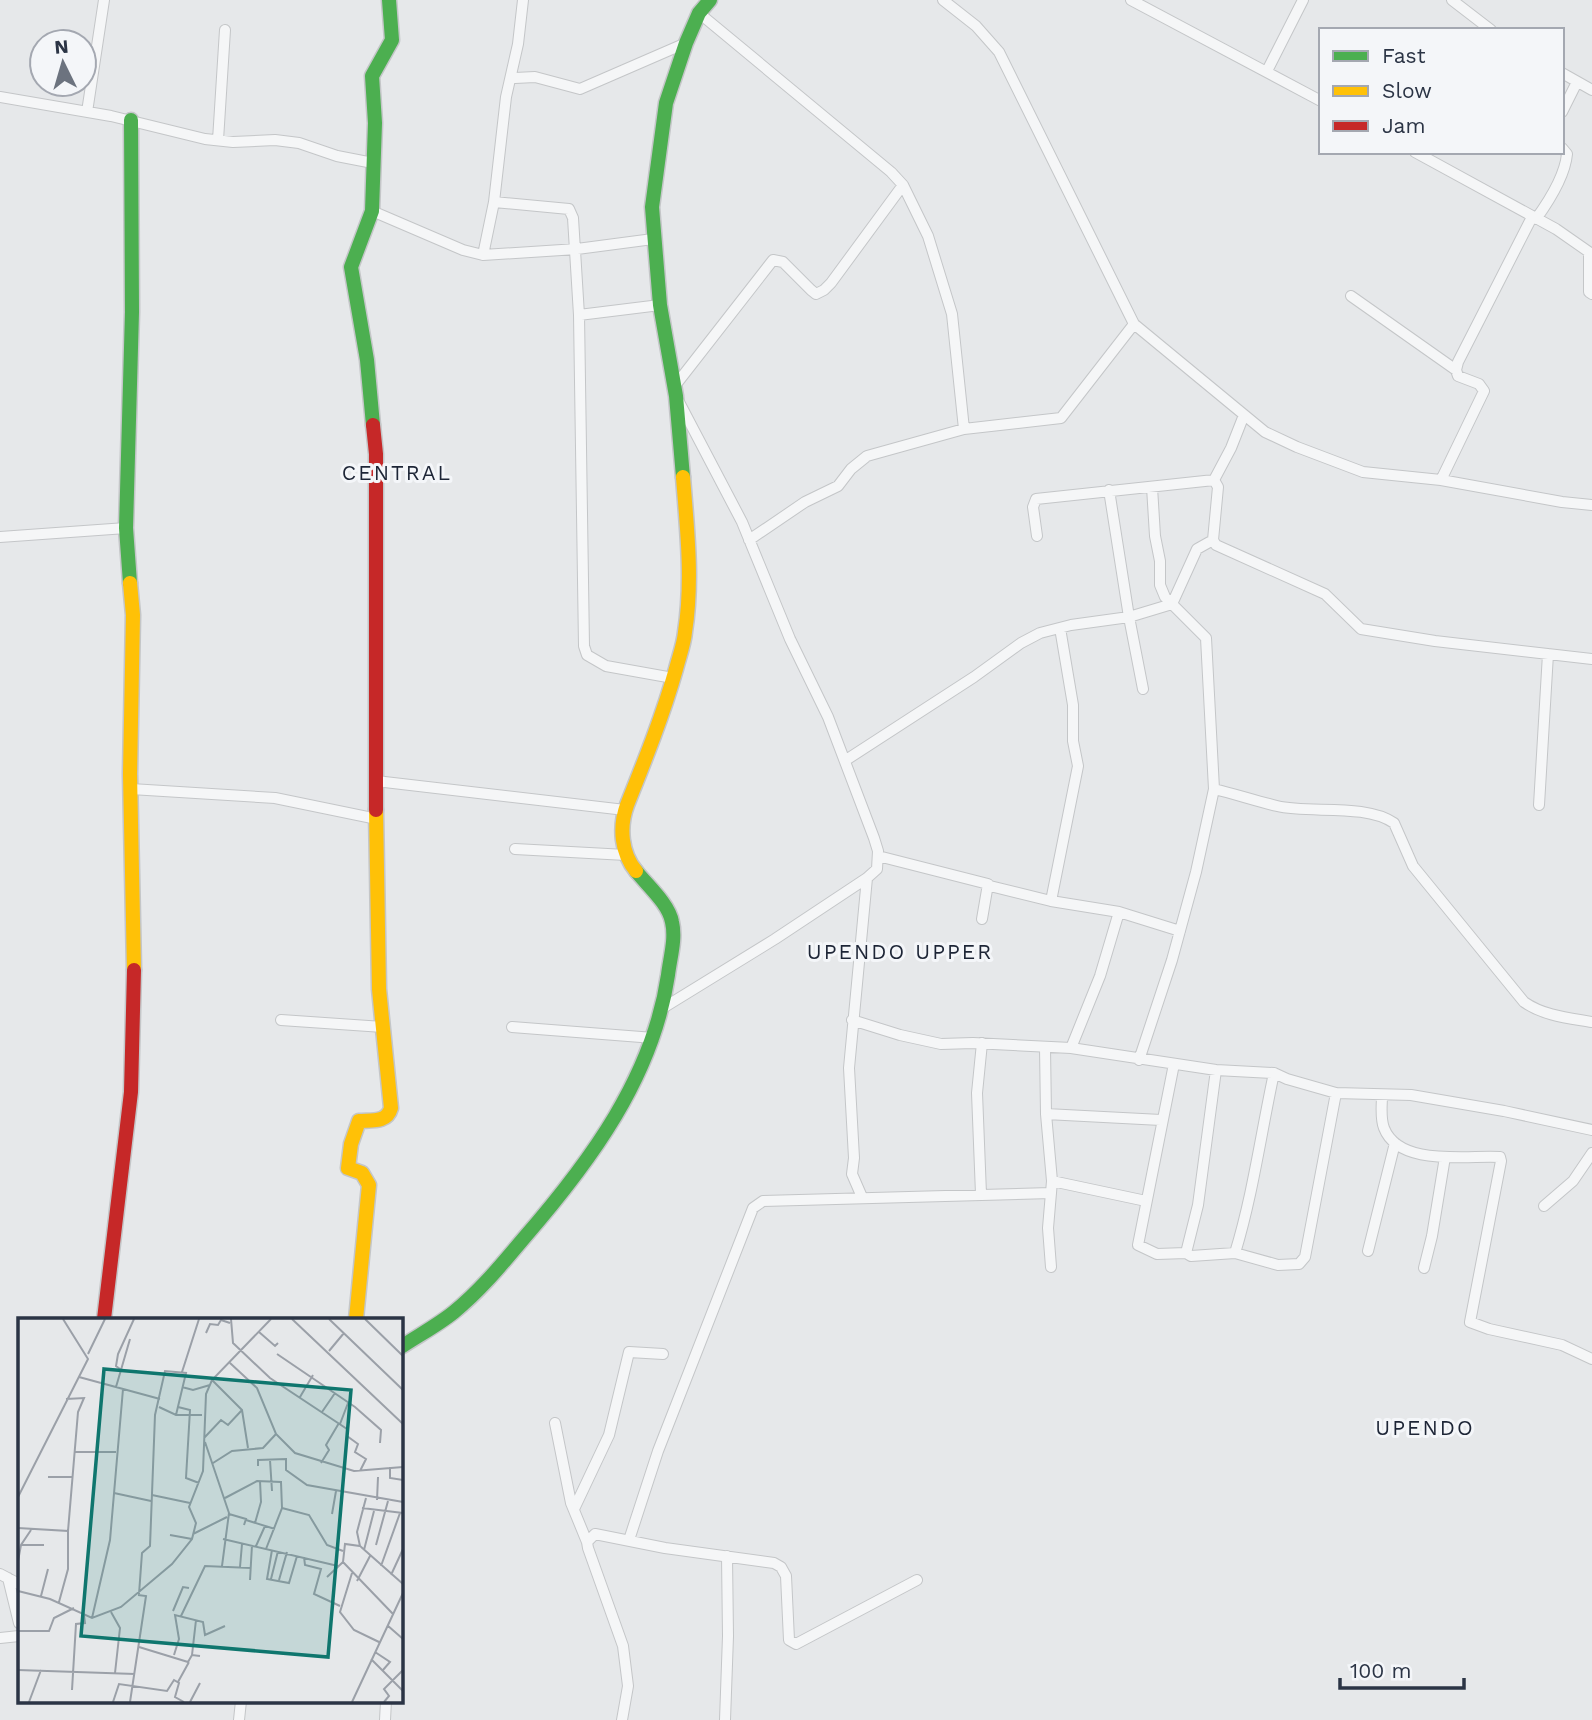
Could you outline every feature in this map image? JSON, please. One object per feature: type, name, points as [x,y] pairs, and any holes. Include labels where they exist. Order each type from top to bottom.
[{"type":"street","points":[[87,111],[104,0]]},
{"type":"street","points":[[356,1318],[369,1185],[362,1173],[348,1168],[348,1159],[354,1129],[359,1121],[384,1119],[389,1115],[390,1091],[379,989],[376,454],[367,360],[351,267],[372,211],[375,123],[372,76],[392,40],[388,0]]},
{"type":"street","points":[[483,255],[494,202],[506,97],[518,44],[523,0]]},
{"type":"street","points":[[402,1346],[454,1312],[492,1276],[547,1212],[614,1122],[654,1038],[663,1008],[674,933],[672,919],[627,860],[622,836],[625,810],[665,708],[685,635],[688,539],[675,391],[660,305],[652,207],[666,103],[686,43],[699,13],[710,0]]},
{"type":"street","points":[[943,0],[976,26],[999,52],[1134,324],[1265,432],[1363,472],[1441,480],[1592,505]]},
{"type":"street","points":[[1131,0],[1319,100]]},
{"type":"street","points":[[1267,71],[1303,0]]},
{"type":"street","points":[[1452,0],[1489,28]]},
{"type":"street","points":[[699,13],[891,172],[903,185],[928,236],[952,314],[964,429]]},
{"type":"street","points":[[218,140],[225,30]]},
{"type":"street","points":[[512,76],[535,77],[580,89],[686,43]]},
{"type":"street","points":[[1564,74],[1592,90]]},
{"type":"street","points":[[1564,108],[1577,82]]},
{"type":"street","points":[[0,97],[87,111],[218,140],[275,140],[299,143],[337,156],[373,163]]},
{"type":"street","points":[[103,1318],[117,1227],[131,1092],[134,950],[131,789],[133,615],[126,528],[132,312],[131,120]]},
{"type":"street","points":[[1455,370],[1534,218],[1555,188],[1566,162],[1567,154],[1564,150]]},
{"type":"street","points":[[1419,154],[1556,229],[1589,252],[1589,292],[1592,294]]},
{"type":"street","points":[[675,391],[773,260],[783,262],[811,290],[816,294],[821,293],[903,185]]},
{"type":"street","points":[[494,202],[569,209],[573,218],[577,249],[584,646],[587,655],[598,663],[673,678]]},
{"type":"street","points":[[372,211],[464,250],[483,255],[577,249],[653,239]]},
{"type":"street","points":[[1351,296],[1455,370],[1458,376],[1479,384],[1484,391],[1441,480]]},
{"type":"street","points":[[579,315],[660,305]]},
{"type":"street","points":[[749,540],[805,502],[838,486],[850,469],[867,456],[964,429],[1063,416],[1134,324]]},
{"type":"street","points":[[663,1008],[867,878],[877,869],[878,856],[846,760],[828,717],[790,639],[749,540],[675,391]]},
{"type":"street","points":[[1214,480],[1244,415]]},
{"type":"street","points":[[1037,536],[1033,506],[1036,499],[1214,480]]},
{"type":"street","points":[[1213,540],[1218,487],[1214,480]]},
{"type":"street","points":[[1139,1060],[1180,931],[1214,789],[1206,638],[1165,597],[1160,584],[1152,487]]},
{"type":"street","points":[[1109,490],[1143,689]]},
{"type":"street","points":[[0,537],[126,528]]},
{"type":"street","points":[[846,760],[1040,633],[1129,617],[1172,604],[1197,549],[1213,540]]},
{"type":"street","points":[[1213,540],[1225,550],[1325,594],[1361,629],[1435,641],[1592,659]]},
{"type":"street","points":[[1051,901],[1078,766],[1073,741],[1073,705],[1060,628]]},
{"type":"street","points":[[1539,805],[1548,653]]},
{"type":"street","points":[[376,781],[625,810]]},
{"type":"street","points":[[131,789],[275,798],[377,819]]},
{"type":"street","points":[[1214,789],[1279,807],[1326,809],[1388,819],[1394,823],[1413,866],[1524,1002],[1534,1009],[1592,1023]]},
{"type":"street","points":[[515,849],[626,855]]},
{"type":"street","points":[[878,856],[1051,901],[1119,912],[1180,931]]},
{"type":"street","points":[[862,1197],[852,1174],[854,1158],[849,1068],[867,878]]},
{"type":"street","points":[[982,919],[990,886]]},
{"type":"street","points":[[1072,1048],[1100,976],[1119,912]]},
{"type":"street","points":[[281,1020],[383,1027]]},
{"type":"street","points":[[852,1020],[900,1035],[942,1044],[982,1043],[1072,1048],[1216,1070],[1274,1073],[1336,1093],[1411,1096],[1504,1111],[1592,1130]]},
{"type":"street","points":[[512,1027],[654,1038]]},
{"type":"street","points":[[981,1195],[977,1093],[982,1043]]},
{"type":"street","points":[[1045,1048],[1046,1114],[1052,1181],[1048,1228],[1051,1267]]},
{"type":"street","points":[[1174,1064],[1138,1245],[1157,1254],[1235,1253],[1278,1265],[1299,1264],[1305,1257],[1336,1093]]},
{"type":"street","points":[[1186,1253],[1198,1205],[1216,1070]]},
{"type":"street","points":[[1235,1253],[1249,1207],[1260,1135],[1274,1073]]},
{"type":"street","points":[[1382,1095],[1384,1129],[1395,1143],[1419,1156],[1500,1157],[1470,1322],[1489,1329],[1562,1345],[1592,1359]]},
{"type":"street","points":[[1046,1114],[1161,1120]]},
{"type":"street","points":[[1368,1251],[1395,1143]]},
{"type":"street","points":[[1544,1206],[1573,1181],[1592,1153]]},
{"type":"street","points":[[1424,1268],[1445,1157]]},
{"type":"street","points":[[1052,1181],[1146,1200]]},
{"type":"street","points":[[629,1540],[658,1451],[753,1208],[762,1201],[1051,1193]]},
{"type":"street","points":[[574,1509],[609,1435],[629,1352],[663,1354]]},
{"type":"street","points":[[555,1423],[574,1509],[622,1646],[628,1686],[622,1720]]},
{"type":"street","points":[[587,1542],[589,1537],[595,1534],[665,1548],[774,1563],[781,1567],[786,1576],[789,1640],[796,1644],[917,1580]]},
{"type":"street","points":[[725,1720],[727,1556]]},
{"type":"street","points":[[4,1576],[18,1620]]},
{"type":"street","points":[[0,1638],[18,1636]]},
{"type":"street","points":[[239,1720],[240,1702]]},
{"type":"street","points":[[385,1720],[386,1702]]},
{"type":"traffic: fast","points":[[373,425],[367,360],[351,267],[372,211],[375,123],[372,76],[392,40],[389,0]]},
{"type":"traffic: fast","points":[[683,477],[676,396],[660,305],[652,207],[666,103],[686,43],[699,13],[710,0]]},
{"type":"traffic: fast","points":[[130,583],[126,528],[132,312],[131,120]]},
{"type":"traffic: fast","points":[[402,1346],[454,1312],[499,1267],[549,1209],[595,1148],[633,1083],[660,1012],[673,935],[667,908],[636,871]]},
{"type":"traffic: slow","points":[[636,871],[624,848],[624,813],[671,686],[684,641],[689,593],[683,477]]},
{"type":"traffic: slow","points":[[130,583],[133,615],[130,774],[134,970]]},
{"type":"traffic: slow","points":[[356,1318],[369,1185],[362,1173],[348,1168],[351,1144],[359,1121],[383,1118],[391,1108],[379,989],[376,810]]},
{"type":"traffic: jam","points":[[373,425],[376,454],[376,810]]},
{"type":"traffic: jam","points":[[104,1318],[131,1092],[134,970]]},
{"type":"district","name":"CENTRAL","points":[[397,473]]},
{"type":"district","name":"UPENDO UPPER","points":[[900,952]]},
{"type":"district","name":"UPENDO","points":[[1425,1428]]}]
